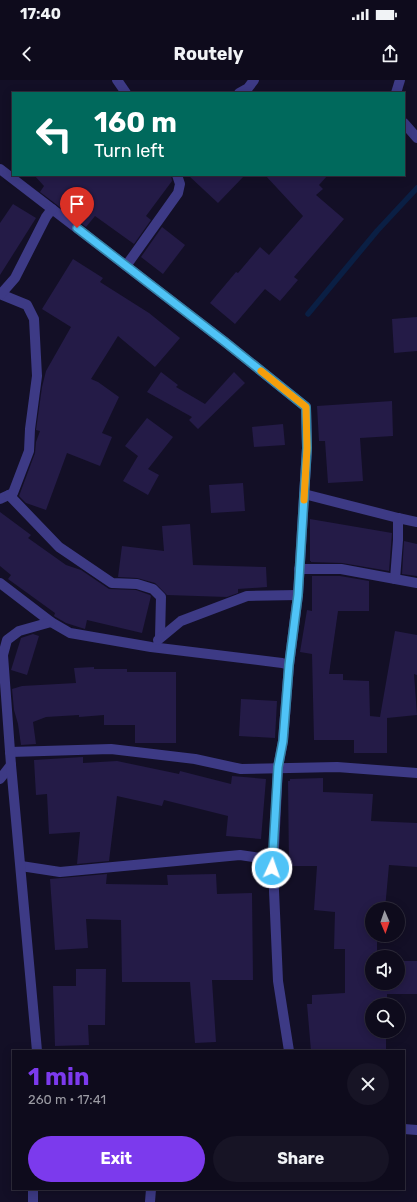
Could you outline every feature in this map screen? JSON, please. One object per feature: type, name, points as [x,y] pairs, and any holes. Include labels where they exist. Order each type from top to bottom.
[{"type":"street","points":[[117,80],[125,92]]},
{"type":"street","points":[[241,92],[248,88],[254,80]]},
{"type":"street","points":[[396,92],[400,80]]},
{"type":"street","points":[[405,124],[417,138]]},
{"type":"street","points":[[0,169],[225,342],[306,407],[307,448],[298,595],[289,665],[283,741],[278,767],[272,868],[278,981],[289,1050]]},
{"type":"street","points":[[126,266],[178,194],[180,184],[177,176]]},
{"type":"street","points":[[52,209],[46,217],[15,278],[0,294],[27,305],[34,319],[37,376],[30,429],[30,451],[13,493],[4,497],[59,547],[112,583],[137,584],[153,590],[161,597],[160,637]]},
{"type":"street","points":[[304,494],[417,522]]},
{"type":"street","points":[[395,579],[398,518]]},
{"type":"street","points":[[299,569],[341,569],[417,583]]},
{"type":"street","points":[[0,583],[51,622],[70,633],[151,647],[289,665]]},
{"type":"street","points":[[151,647],[160,637],[181,621],[247,596],[298,595]]},
{"type":"street","points":[[37,1050],[11,765],[3,655],[7,640],[19,631],[51,622]]},
{"type":"street","points":[[10,752],[110,749],[195,759],[240,769],[337,766],[417,773]]},
{"type":"street","points":[[0,779],[11,765]]},
{"type":"street","points":[[20,866],[60,872],[240,855],[260,858],[272,868]]},
{"type":"street","points":[[405,1129],[417,1130]]},
{"type":"street","points":[[33,1190],[33,1202]]},
{"type":"street","points":[[150,1202],[151,1190]]},
{"type":"building","points":[[35,176],[171,176],[172,181],[146,216],[151,220],[134,244],[95,216],[86,227],[40,192],[44,186]]},
{"type":"building","points":[[189,176],[244,176],[218,203]]},
{"type":"building","points":[[266,176],[327,176],[319,185],[323,189],[316,195],[344,219],[294,277],[298,280],[280,301],[265,289],[235,324],[210,303],[236,272],[238,273],[260,247],[269,255],[303,216]]},
{"type":"building","points":[[13,204],[36,218],[0,275],[0,223]]},
{"type":"building","points":[[162,227],[185,245],[163,274],[141,257]]},
{"type":"building","points":[[73,259],[103,278],[100,282],[149,313],[180,338],[155,367],[118,336],[91,379],[98,382],[119,397],[102,433],[112,437],[100,466],[67,453],[46,510],[26,503],[19,496],[35,453],[36,442],[40,431],[36,430],[42,387],[46,371],[71,327],[42,309]]},
{"type":"building","points":[[417,317],[417,351],[394,353],[392,319]]},
{"type":"building","points":[[161,372],[178,385],[176,387],[205,404],[234,372],[245,383],[198,429],[189,420],[192,417],[147,392]]},
{"type":"building","points":[[392,401],[393,436],[360,438],[363,481],[328,483],[325,441],[319,441],[317,406]]},
{"type":"building","points":[[147,418],[173,437],[148,469],[159,475],[148,495],[123,481],[138,456],[125,446]]},
{"type":"building","points":[[283,424],[285,445],[254,447],[252,427]]},
{"type":"building","points":[[243,483],[245,511],[211,513],[209,485]]},
{"type":"building","points":[[0,512],[31,535],[28,538],[66,565],[81,570],[109,589],[136,590],[150,595],[142,633],[87,620],[85,629],[66,623],[54,616],[55,613],[8,579],[11,575],[0,566]]},
{"type":"building","points":[[310,519],[392,533],[389,571],[342,563],[311,562]]},
{"type":"building","points":[[190,524],[193,565],[266,567],[267,587],[238,589],[238,593],[227,597],[167,595],[155,583],[137,578],[118,577],[122,546],[164,551],[162,526]]},
{"type":"building","points":[[404,541],[417,544],[417,576],[402,574]]},
{"type":"building","points":[[312,576],[340,576],[369,581],[369,611],[338,611],[329,674],[343,674],[343,680],[369,681],[370,716],[380,717],[395,631],[417,635],[417,675],[414,674],[417,715],[387,718],[387,753],[354,753],[354,740],[314,740],[312,654],[300,652],[307,610],[312,611]]},
{"type":"building","points":[[33,634],[39,636],[27,675],[11,670],[21,638]]},
{"type":"building","points":[[94,667],[94,669],[127,669],[127,672],[176,672],[176,743],[135,743],[135,725],[104,725],[104,715],[79,717],[79,715],[46,717],[33,722],[36,744],[21,745],[14,710],[12,689],[22,686],[76,683],[74,668]]},
{"type":"building","points":[[241,699],[277,701],[275,738],[239,736]]},
{"type":"building","points":[[83,757],[83,763],[117,761],[179,774],[180,771],[231,784],[232,776],[266,779],[261,839],[226,836],[228,816],[164,800],[162,806],[117,796],[109,861],[77,864],[80,832],[49,834],[47,794],[36,795],[34,760]]},
{"type":"building","points":[[323,778],[323,792],[373,794],[371,821],[417,823],[417,867],[389,865],[386,902],[365,902],[365,942],[377,942],[377,950],[365,950],[365,990],[405,990],[405,961],[417,961],[417,994],[387,994],[387,998],[365,998],[365,1038],[386,1038],[386,1050],[311,1050],[307,1004],[312,1004],[312,995],[345,993],[345,949],[334,949],[335,912],[314,910],[317,866],[289,866],[288,781],[290,781],[290,779]]},
{"type":"building","points":[[107,874],[106,884],[168,885],[167,875],[216,874],[217,894],[252,893],[253,980],[212,980],[216,1042],[195,1043],[190,982],[122,982],[121,920],[86,919],[88,948],[55,950],[50,879]]},
{"type":"building","points":[[76,969],[106,969],[105,1025],[88,1025],[89,1045],[55,1046],[53,986],[76,986]]},
{"type":"waterway","points":[[308,314],[377,231],[417,188]]},
{"type":"slow traffic","points":[[261,371],[306,407],[307,448],[304,500]]},
{"type":"route","points":[[77,228],[225,342],[306,407],[307,448],[298,595],[289,665],[283,741],[278,767],[272,868]]}]
